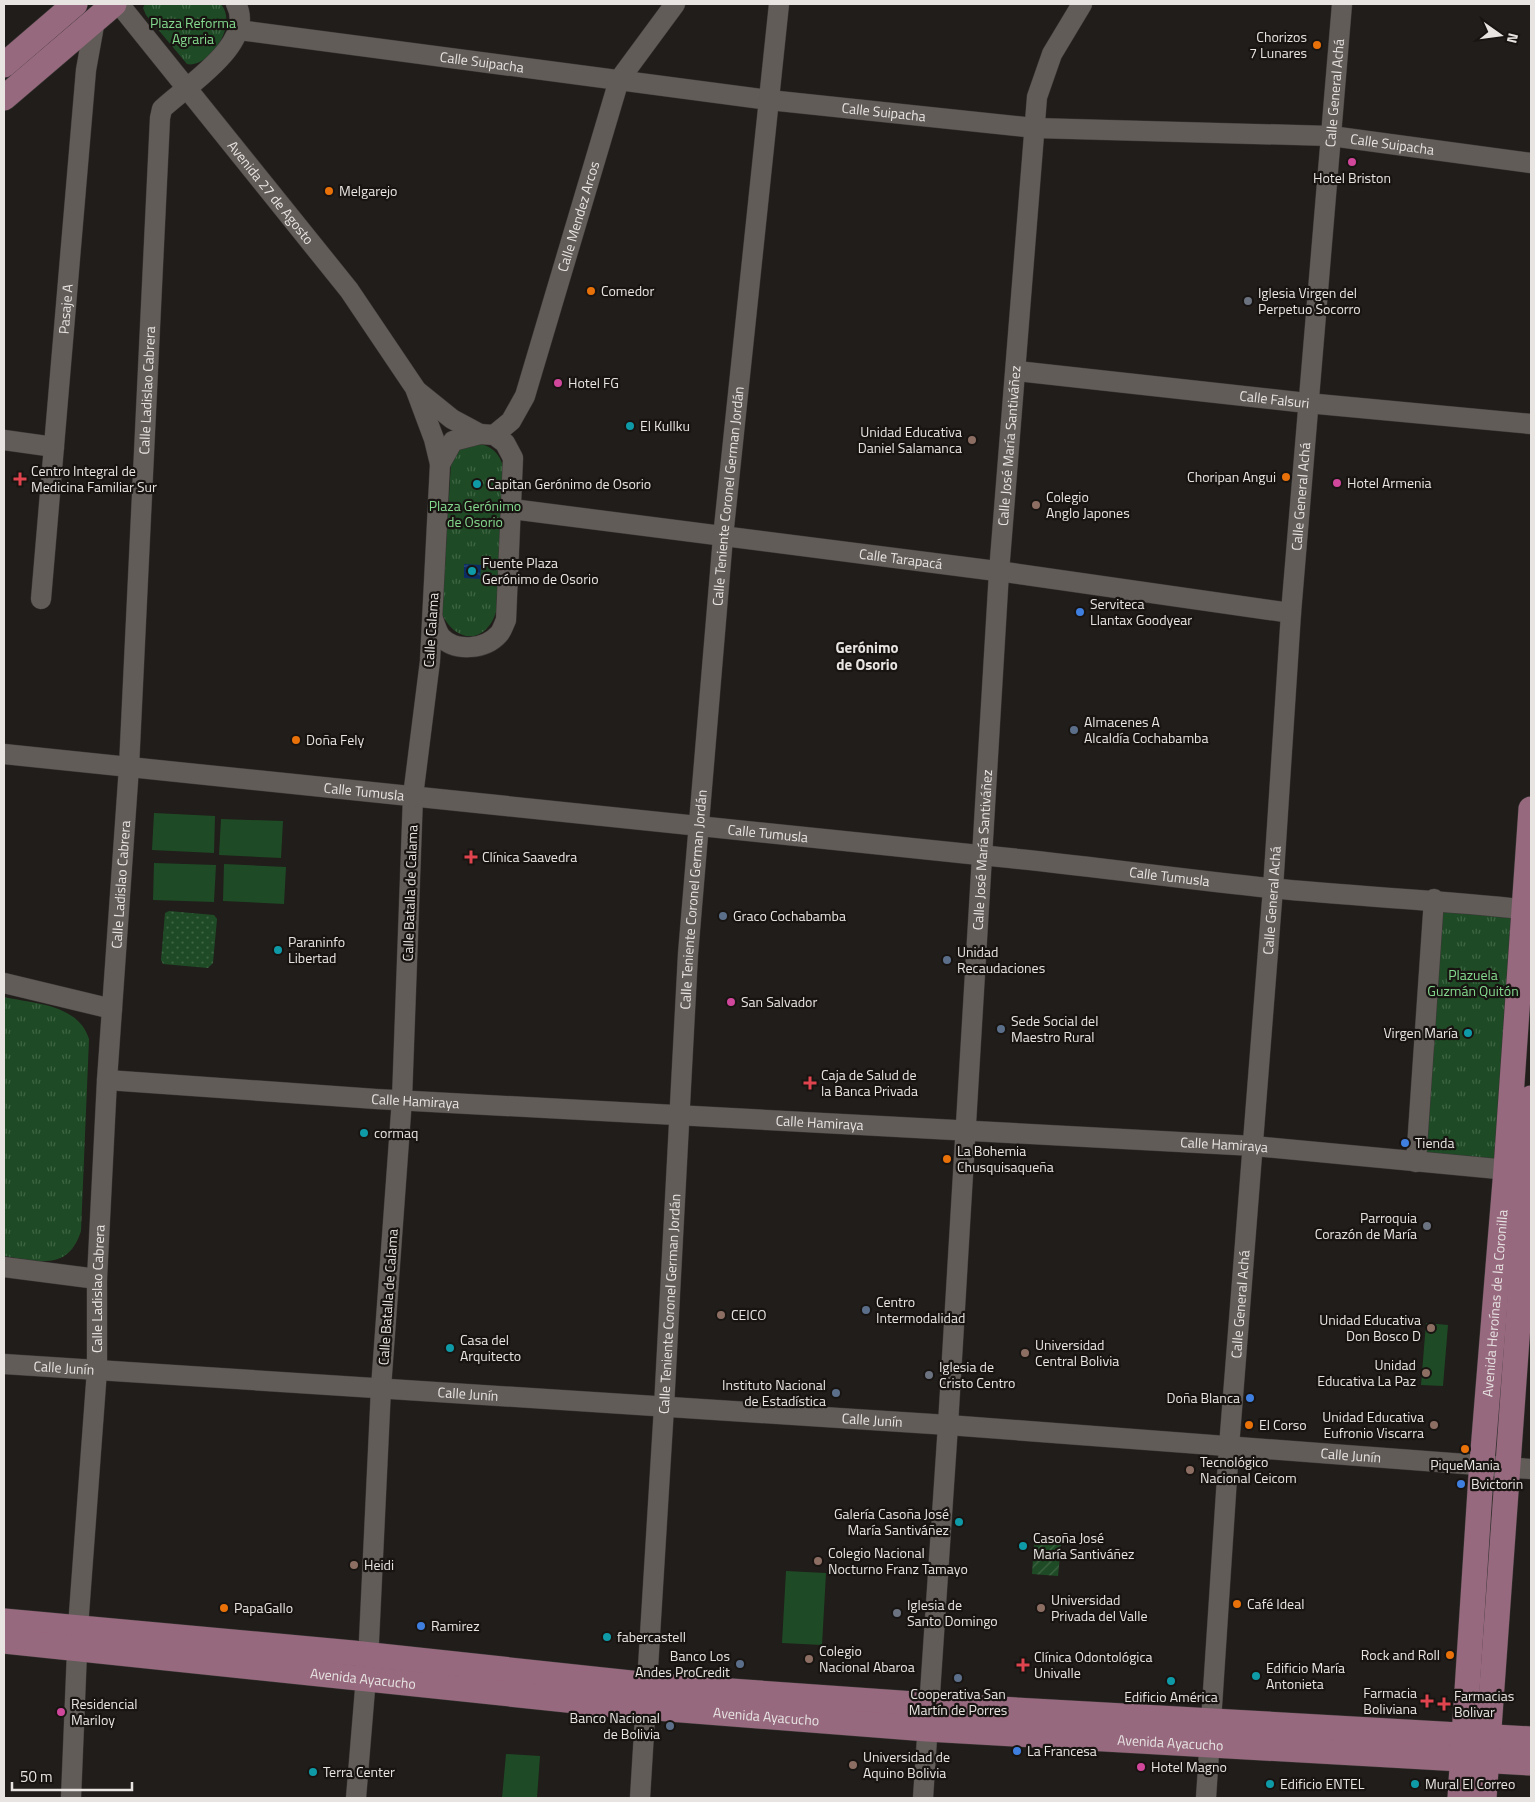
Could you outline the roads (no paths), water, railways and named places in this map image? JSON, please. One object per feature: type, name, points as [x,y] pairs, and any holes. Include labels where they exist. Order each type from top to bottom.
[{"type":"main road","points":[[4,65],[75,4]]},
{"type":"main road","points":[[4,98],[114,4]]},
{"type":"main road","name":"Avenida Heroínas de la Coronilla","points":[[1460,1798],[1475,1748],[1520,1468],[1522,1171],[1531,809]]},
{"type":"main road","name":"Avenida Heroínas de la Coronilla","points":[[1484,1798],[1475,1748],[1482,1464],[1531,1098]]},
{"type":"main road","name":"Avenida Ayacucho","points":[[4,1621],[77,1638],[646,1696],[928,1717],[1209,1745],[1475,1748],[1531,1739]]},
{"type":"main road","name":"Avenida Ayacucho","points":[[4,1641],[77,1638]]},
{"type":"main road","name":"Avenida Ayacucho","points":[[928,1717],[1210,1720],[1475,1748],[1531,1763]]},
{"type":"street","name":"Avenida 27 de Agosto","points":[[119,4],[349,290],[415,388],[434,439],[440,464]]},
{"type":"street","points":[[236,4],[241,21],[239,30]]},
{"type":"street","name":"Calle Mendez Arcos","points":[[440,464],[453,441],[487,435],[511,421],[525,396],[619,80],[675,4]]},
{"type":"street","name":"Calle Teniente Coronel German Jordán","points":[[640,1798],[664,1407],[688,954],[724,537],[779,4]]},
{"type":"street","name":"Calle José María Santiváñez","points":[[923,1798],[948,1425],[999,572],[1017,371],[1037,97],[1052,54],[1082,4]]},
{"type":"street","name":"Calle General Achá","points":[[1206,1798],[1229,1446],[1254,1146],[1291,613],[1307,403],[1342,4]]},
{"type":"street","name":"Pasaje A","points":[[41,599],[86,70],[94,20]]},
{"type":"street","name":"Calle Ladislao Cabrera","points":[[71,1798],[77,1638],[97,1370],[97,1279],[107,1080],[129,767],[160,118],[162,110],[209,70],[239,30]]},
{"type":"street","name":"Calle Suipacha","points":[[239,30],[769,100],[1035,128],[1331,136],[1531,163]]},
{"type":"street","name":"Calle Falsuri","points":[[1017,371],[1307,403],[1531,424]]},
{"type":"street","name":"Avenida 27 de Agosto","points":[[415,388],[452,419],[487,435]]},
{"type":"street","points":[[433,618],[439,635],[447,642],[460,647],[485,645],[500,634],[506,620],[513,458],[505,443],[487,435]]},
{"type":"street","points":[[4,440],[54,447]]},
{"type":"street","name":"Calle Calama","points":[[413,796],[430,661],[440,464]]},
{"type":"street","name":"Calle Tarapacá","points":[[512,509],[999,572],[1291,613]]},
{"type":"street","name":"Calle Tumusla","points":[[4,754],[700,828],[982,855],[1273,888],[1528,909]]},
{"type":"street","name":"Calle Batalla de Calama","points":[[356,1798],[366,1666],[381,1388],[402,1099],[413,796]]},
{"type":"street","points":[[1416,1162],[1434,900]]},
{"type":"street","points":[[4,983],[112,1009]]},
{"type":"street","name":"Calle Hamiraya","points":[[107,1080],[366,1099],[402,1099],[680,1116],[1254,1146],[1522,1171]]},
{"type":"street","points":[[4,1267],[97,1279]]},
{"type":"street","name":"Calle Junín","points":[[4,1364],[948,1425],[1520,1468]]},
{"type":"water","name":"Fuente Plaza Gerónimo de Osorio","points":[[464,564],[481,565],[480,579],[464,578]]},
{"type":"place","name":"Chorizos 7 Lunares","points":[[1317,45]]},
{"type":"place","name":"Hotel Briston","points":[[1352,162]]},
{"type":"place","name":"Melgarejo","points":[[329,191]]},
{"type":"place","name":"Comedor","points":[[591,291]]},
{"type":"place","name":"Iglesia Virgen del Perpetuo Socorro","points":[[1248,301]]},
{"type":"place","name":"Hotel FG","points":[[558,383]]},
{"type":"place","name":"El Kullku","points":[[630,426]]},
{"type":"place","name":"Unidad Educativa Daniel Salamanca","points":[[972,440]]},
{"type":"place","name":"Choripan Angui","points":[[1286,477]]},
{"type":"place","name":"Centro Integral de Medicina Familiar Sur","points":[[20,479]]},
{"type":"place","name":"Hotel Armenia","points":[[1337,483]]},
{"type":"place","name":"Capitan Gerónimo de Osorio","points":[[477,484]]},
{"type":"place","name":"Colegio Anglo Japones","points":[[1036,505]]},
{"type":"place","name":"Fuente Plaza Gerónimo de Osorio","points":[[472,571]]},
{"type":"place","name":"Serviteca Llantax Goodyear","points":[[1080,612]]},
{"type":"place","name":"Almacenes A Alcaldía Cochabamba","points":[[1074,730]]},
{"type":"place","name":"Doña Fely","points":[[296,740]]},
{"type":"place","name":"Clínica Saavedra","points":[[471,857]]},
{"type":"place","name":"Graco Cochabamba","points":[[723,916]]},
{"type":"place","name":"Paraninfo Libertad","points":[[278,950]]},
{"type":"place","name":"Unidad Recaudaciones","points":[[947,960]]},
{"type":"place","name":"San Salvador","points":[[731,1002]]},
{"type":"place","name":"Sede Social del Maestro Rural","points":[[1001,1029]]},
{"type":"place","name":"Virgen María","points":[[1468,1033]]},
{"type":"place","name":"Caja de Salud de la Banca Privada","points":[[810,1083]]},
{"type":"place","name":"cormaq","points":[[364,1133]]},
{"type":"place","name":"Tienda","points":[[1405,1143]]},
{"type":"place","name":"La Bohemia Chusquisaqueña","points":[[947,1159]]},
{"type":"place","name":"Parroquia Corazón de María","points":[[1427,1226]]},
{"type":"place","name":"Centro Intermodalidad","points":[[866,1310]]},
{"type":"place","name":"CEICO","points":[[721,1315]]},
{"type":"place","name":"Unidad Educativa Don Bosco D","points":[[1431,1328]]},
{"type":"place","name":"Casa del Arquitecto","points":[[450,1348]]},
{"type":"place","name":"Universidad Central Bolivia","points":[[1025,1353]]},
{"type":"place","name":"Unidad Educativa La Paz","points":[[1426,1373]]},
{"type":"place","name":"Iglesia de Cristo Centro","points":[[929,1375]]},
{"type":"place","name":"Instituto Nacional de Estadística","points":[[836,1393]]},
{"type":"place","name":"Doña Blanca","points":[[1250,1398]]},
{"type":"place","name":"El Corso","points":[[1249,1425]]},
{"type":"place","name":"Unidad Educativa Eufronio Viscarra","points":[[1434,1425]]},
{"type":"place","name":"PiqueMania","points":[[1465,1449]]},
{"type":"place","name":"Tecnológico Nacional Ceicom","points":[[1190,1470]]},
{"type":"place","name":"Bvictorin","points":[[1461,1484]]},
{"type":"place","name":"Galería Casoña José María Santiváñez","points":[[959,1522]]},
{"type":"place","name":"Casoña José María Santiváñez","points":[[1023,1546]]},
{"type":"place","name":"Colegio Nacional Nocturno Franz Tamayo","points":[[818,1561]]},
{"type":"place","name":"Heidi","points":[[354,1565]]},
{"type":"place","name":"Café Ideal","points":[[1237,1604]]},
{"type":"place","name":"PapaGallo","points":[[224,1608]]},
{"type":"place","name":"Universidad Privada del Valle","points":[[1041,1608]]},
{"type":"place","name":"Iglesia de Santo Domingo","points":[[897,1613]]},
{"type":"place","name":"Ramirez","points":[[421,1626]]},
{"type":"place","name":"fabercastell","points":[[607,1637]]},
{"type":"place","name":"Rock and Roll","points":[[1450,1655]]},
{"type":"place","name":"Colegio Nacional Abaroa","points":[[809,1659]]},
{"type":"place","name":"Banco Los Andes ProCredit","points":[[740,1664]]},
{"type":"place","name":"Clínica Odontológica Univalle","points":[[1023,1665]]},
{"type":"place","name":"Edificio María Antonieta","points":[[1256,1676]]},
{"type":"place","name":"Cooperativa San Martín de Porres","points":[[958,1678]]},
{"type":"place","name":"Edificio América","points":[[1171,1681]]},
{"type":"place","name":"Farmacia Boliviana","points":[[1427,1701]]},
{"type":"place","name":"Farmacias Bolivar","points":[[1444,1704]]},
{"type":"place","name":"Residencial Mariloy","points":[[61,1712]]},
{"type":"place","name":"Banco Nacional de Bolivia","points":[[670,1726]]},
{"type":"place","name":"La Francesa","points":[[1017,1751]]},
{"type":"place","name":"Universidad de Aquino Bolivia","points":[[853,1765]]},
{"type":"place","name":"Hotel Magno","points":[[1141,1767]]},
{"type":"place","name":"Terra Center","points":[[313,1772]]},
{"type":"place","name":"Edificio ENTEL","points":[[1270,1784]]},
{"type":"place","name":"Mural El Correo","points":[[1415,1784]]},
{"type":"district","name":"Gerónimo de Osorio","points":[[867,656]]},
{"type":"park label","name":"Plaza Reforma Agraria","points":[[193,32]]},
{"type":"park label","name":"Plaza Gerónimo de Osorio","points":[[475,514]]},
{"type":"park label","name":"Plazuela Guzmán Quitón","points":[[1473,984]]}]
